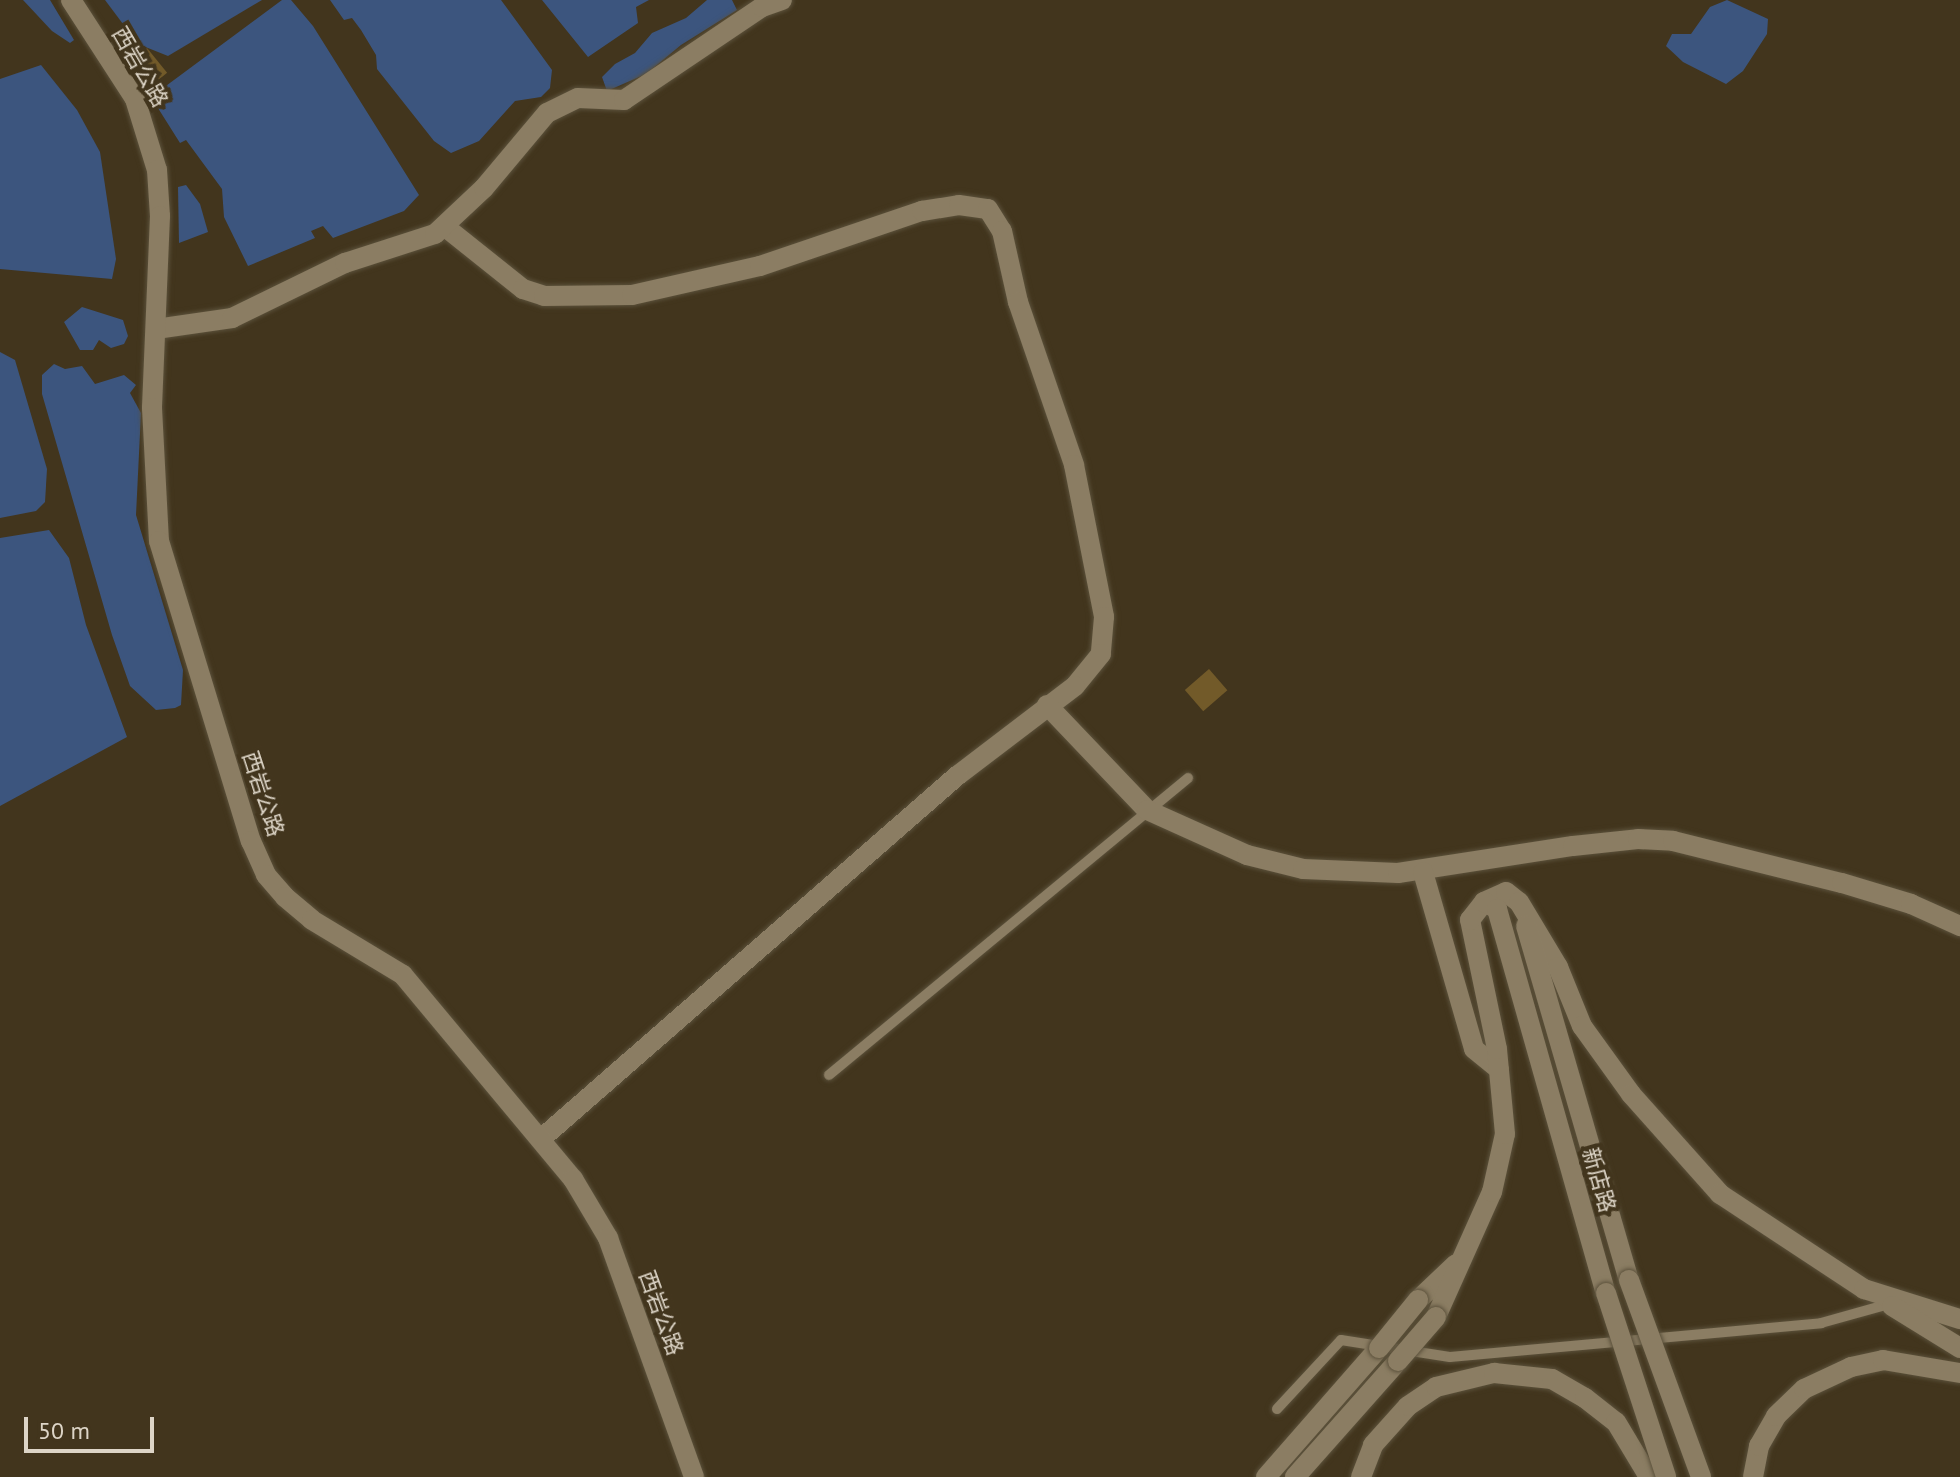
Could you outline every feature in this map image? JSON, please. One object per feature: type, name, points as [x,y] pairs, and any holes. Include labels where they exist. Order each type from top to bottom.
[{"type":"street","name":"西岩公路","points":[[71,0],[145,124],[160,216],[153,495],[159,541],[251,841],[266,875],[312,920],[403,975],[542,1138],[608,1238],[694,1477]]},
{"type":"street","points":[[156,329],[232,318],[345,263],[435,234],[547,113],[578,98],[624,100],[762,7],[782,0]]},
{"type":"street","points":[[444,226],[523,289],[544,296],[632,295],[760,266],[922,211],[959,205],[988,209],[1002,231],[1027,329],[1074,465],[1104,617],[1101,654],[1075,686],[1047,705],[671,1021],[542,1138]]},
{"type":"street","points":[[1047,705],[1147,810],[1247,855],[1303,869],[1423,872],[1573,846],[1638,839],[1673,841],[1856,887],[1960,926]]},
{"type":"street","points":[[1423,872],[1474,1049],[1499,1069]]},
{"type":"street","points":[[1295,1477],[1436,1317],[1468,1253],[1492,1192],[1505,1134],[1499,1069],[1470,920],[1484,902],[1506,892],[1519,902],[1558,967],[1582,1026],[1631,1094],[1720,1194],[1960,1348]]},
{"type":"street","name":"新店路","points":[[1484,902],[1497,909],[1606,1293],[1666,1477]]},
{"type":"street","name":"新店路","points":[[1519,902],[1629,1280],[1701,1477]]},
{"type":"street","points":[[1266,1477],[1418,1300],[1468,1253]]},
{"type":"street","points":[[1864,1289],[1960,1319]]},
{"type":"street","points":[[1753,1477],[1759,1446],[1776,1416],[1804,1389],[1838,1373],[1883,1360],[1960,1373]]},
{"type":"street","points":[[1361,1477],[1373,1445],[1408,1406],[1436,1387],[1494,1373],[1552,1379],[1616,1422],[1649,1477]]},
{"type":"lane","points":[[829,1075],[1188,778]]},
{"type":"lane","points":[[1277,1409],[1341,1340],[1450,1357],[1821,1323],[1889,1304]]},
{"type":"water","points":[[23,0],[50,0],[74,40],[70,43],[52,31]]},
{"type":"water","points":[[105,0],[262,0],[168,56],[138,44]]},
{"type":"water","points":[[282,0],[291,0],[313,26],[419,195],[404,211],[333,238],[323,226],[311,231],[315,238],[248,266],[224,217],[222,189],[186,140],[180,143],[151,97]]},
{"type":"water","points":[[330,0],[501,0],[552,70],[550,88],[541,97],[515,101],[479,141],[451,153],[434,141],[377,69],[376,55],[352,18],[344,20]]},
{"type":"water","points":[[542,0],[649,0],[636,7],[638,23],[588,57]]},
{"type":"water","points":[[707,0],[732,0],[737,10],[681,45],[646,74],[607,91],[602,77],[615,64],[635,53],[652,33],[686,18]]},
{"type":"water","points":[[1727,0],[1768,19],[1767,34],[1743,71],[1726,84],[1683,62],[1666,46],[1672,34],[1691,34],[1710,7]]},
{"type":"water","points":[[41,65],[77,110],[100,152],[116,259],[112,279],[0,269],[0,79]]},
{"type":"water","points":[[186,185],[200,204],[208,232],[179,243],[178,187]]},
{"type":"water","points":[[82,307],[123,320],[128,336],[124,344],[111,348],[99,340],[93,350],[80,350],[64,322]]},
{"type":"water","points":[[0,352],[15,360],[47,469],[45,502],[36,511],[0,518]]},
{"type":"water","points":[[54,364],[65,369],[82,366],[95,384],[124,375],[136,385],[130,393],[141,413],[136,515],[183,670],[181,705],[175,708],[156,710],[130,686],[112,635],[42,394],[42,375]]},
{"type":"water","points":[[49,530],[69,558],[86,625],[127,737],[0,806],[0,538]]},
{"type":"building","points":[[147,48],[167,73],[153,84],[133,59]]},
{"type":"building","points":[[1209,669],[1227,690],[1203,711],[1185,690]]}]
